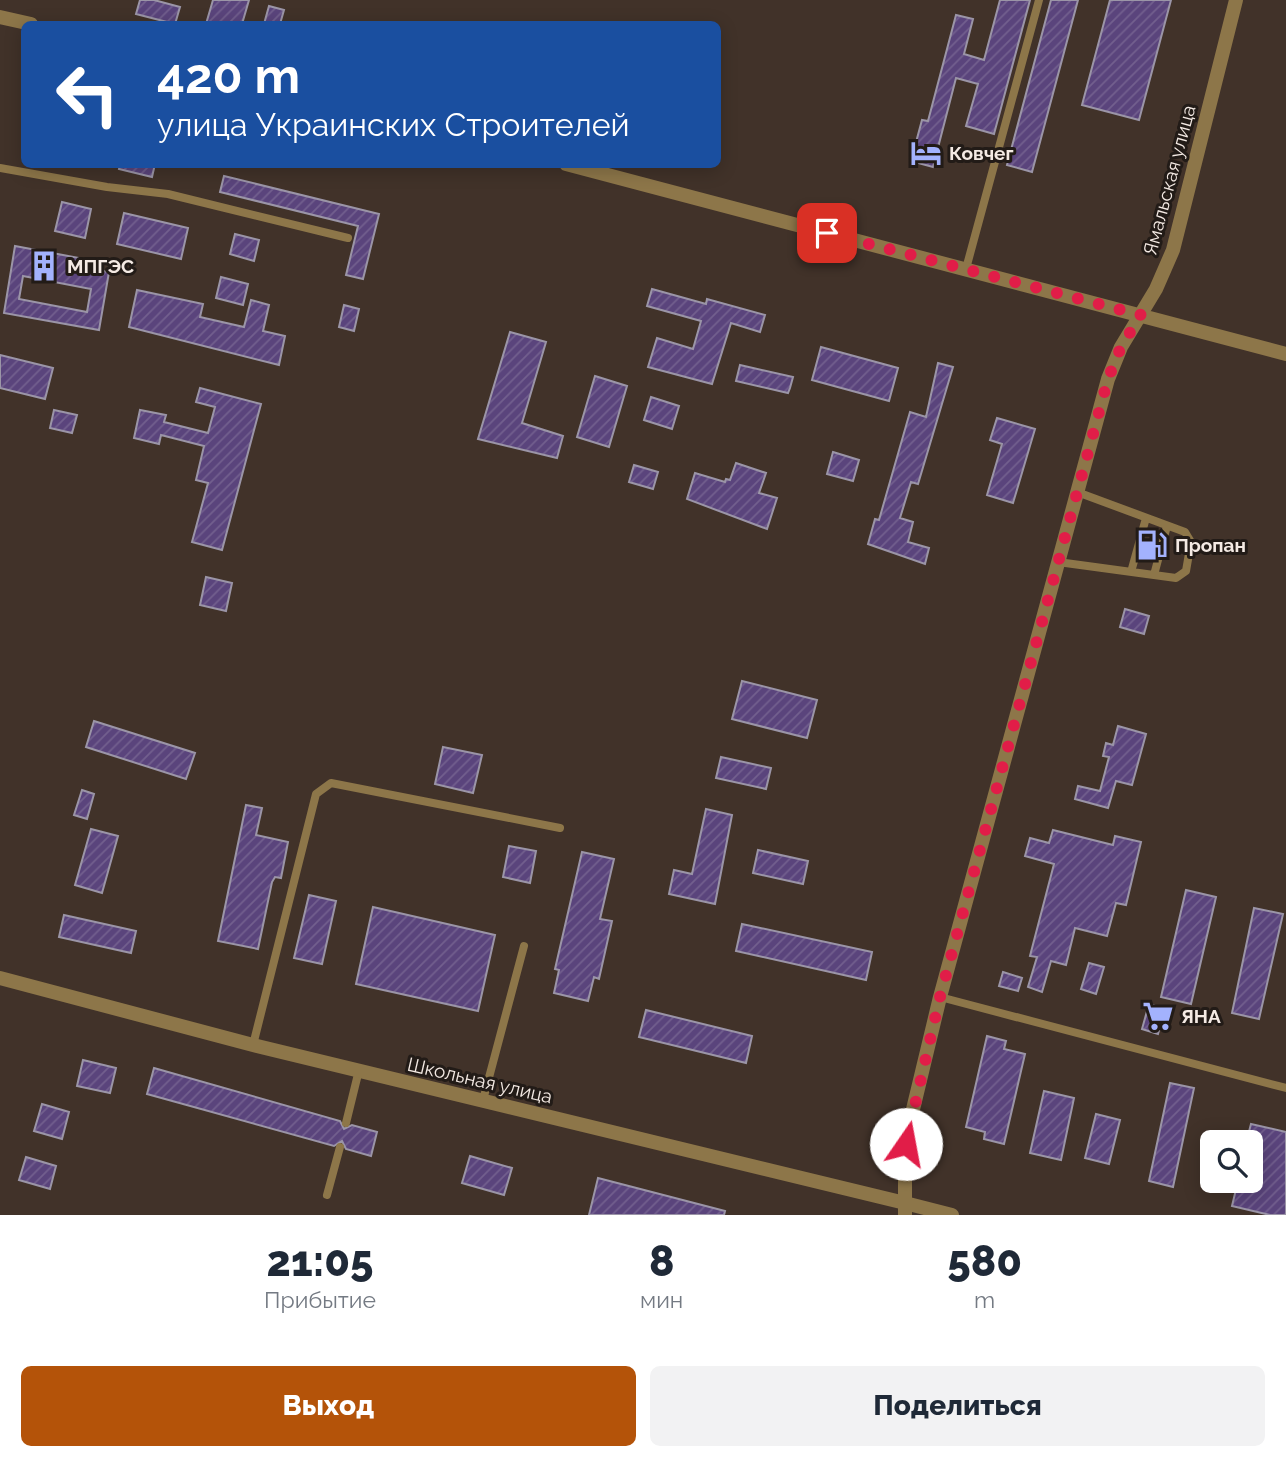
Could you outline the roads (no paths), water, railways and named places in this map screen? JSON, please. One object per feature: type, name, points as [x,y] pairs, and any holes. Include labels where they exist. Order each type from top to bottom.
[{"type":"street","name":"Ямальская улица","points":[[905,1209],[906,1144],[940,997],[1077,492],[1113,363],[1141,315],[1173,250],[1236,0]]},
{"type":"street","points":[[0,17],[21,22]]},
{"type":"street","points":[[581,168],[1286,354]]},
{"type":"street","name":"Школьная улица","points":[[0,978],[253,1045],[483,1100],[905,1209],[952,1215]]},
{"type":"lane","points":[[967,265],[1039,0]]},
{"type":"lane","points":[[0,168],[107,187],[168,194],[348,238]]},
{"type":"lane","points":[[1058,562],[1179,578],[1186,570],[1191,542],[1185,533],[1077,492]]},
{"type":"lane","points":[[1131,572],[1146,518]]},
{"type":"lane","points":[[1154,575],[1167,526]]},
{"type":"lane","points":[[253,1045],[316,794],[331,783],[560,828]]},
{"type":"lane","points":[[483,1100],[524,946]]},
{"type":"lane","points":[[940,997],[1286,1088]]},
{"type":"lane","points":[[346,1123],[359,1070]]},
{"type":"lane","points":[[327,1195],[340,1147]]},
{"type":"place","name":"Ковчег","points":[[926,153]]},
{"type":"place","name":"МПГЭС","points":[[44,266]]},
{"type":"place","name":"Пропан","points":[[1152,545]]},
{"type":"place","name":"ЯНА","points":[[1158,1016]]}]
